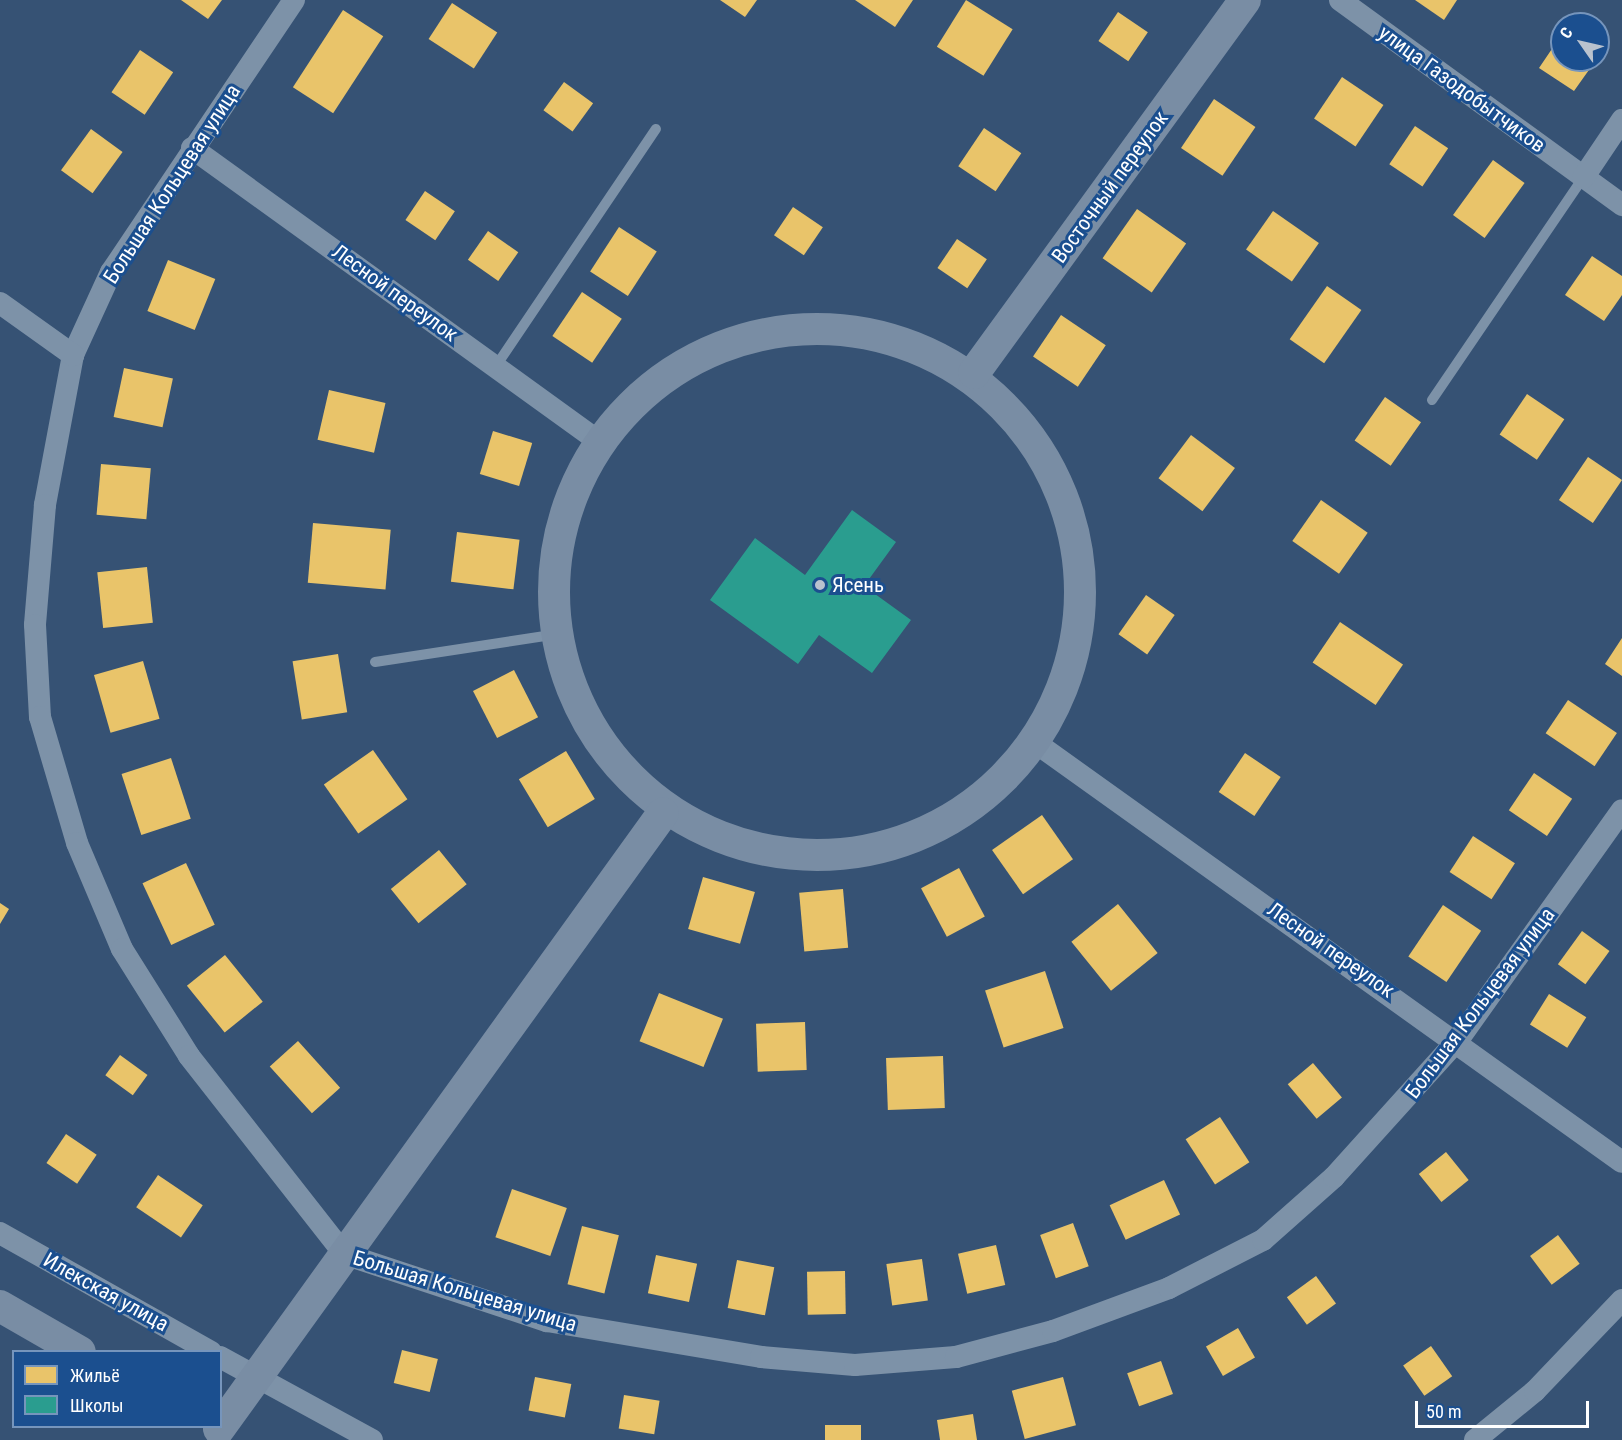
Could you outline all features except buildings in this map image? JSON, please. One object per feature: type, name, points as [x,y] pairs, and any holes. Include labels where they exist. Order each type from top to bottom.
[{"type":"street","name":"Большая Кольцевая улица","points":[[294,0],[192,148],[111,272],[73,355],[45,505],[35,625],[40,717],[76,843],[122,950],[189,1056],[344,1254],[547,1320],[652,1341],[855,1365],[956,1357],[1053,1331],[1169,1288],[1263,1240],[1334,1177],[1458,1040],[1622,810]]},
{"type":"street","name":"Восточный переулок","points":[[974,373],[1245,0]]},
{"type":"street","name":"улица Газодобытчиков","points":[[1340,0],[1622,205]]},
{"type":"street","points":[[1583,177],[1622,120]]},
{"type":"street","name":"Лесной переулок","points":[[192,148],[596,440]]},
{"type":"street","points":[[0,303],[73,355]]},
{"type":"street","points":[[786,331],[873,335],[974,373],[1024,426],[1052,473],[1079,550],[1082,620],[1057,702],[1036,743],[975,804],[908,840],[832,856],[747,847],[663,813],[593,732],[563,662],[558,634],[555,562],[570,496],[596,440],[683,362],[740,340],[786,331]]},
{"type":"street","name":"Лесной переулок","points":[[1036,743],[1458,1040],[1622,1162]]},
{"type":"street","points":[[223,1432],[258,1377],[344,1254],[663,813]]},
{"type":"street","name":"Илекская улица","points":[[0,1233],[208,1350]]},
{"type":"street","points":[[1475,1440],[1535,1391],[1622,1300]]},
{"type":"street","points":[[0,1306],[77,1350]]},
{"type":"street","points":[[222,1358],[372,1440]]},
{"type":"lane","points":[[496,366],[656,129]]},
{"type":"lane","points":[[1432,400],[1583,177]]},
{"type":"lane","points":[[375,663],[558,634]]},
{"type":"place","name":"Ясень","points":[[820,585]]}]
